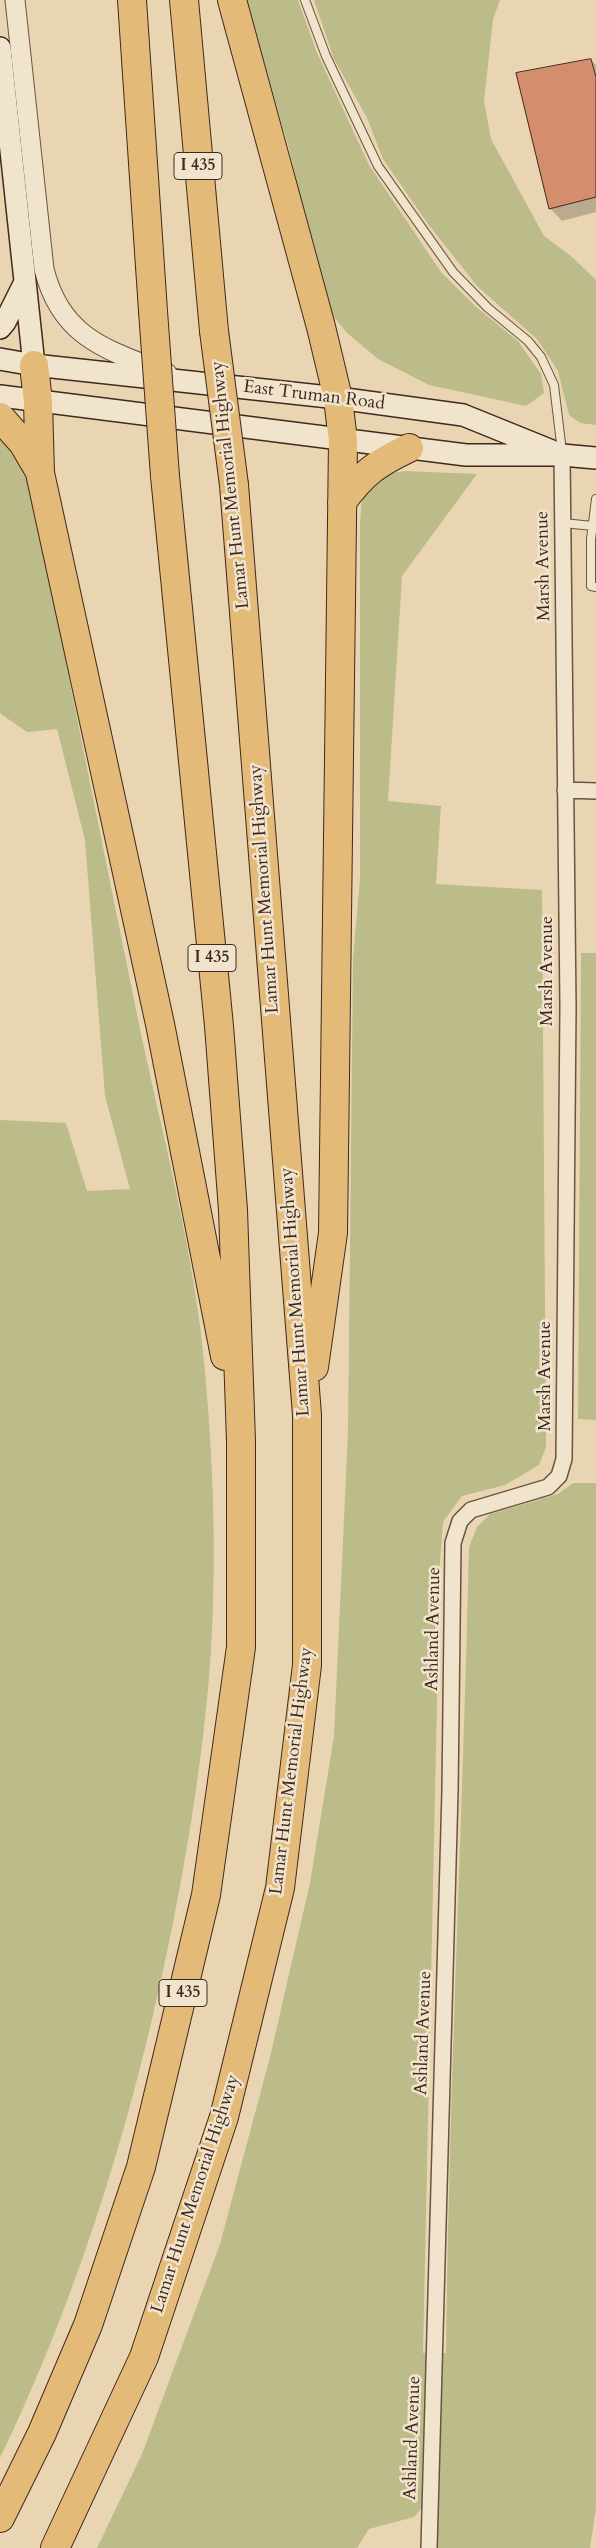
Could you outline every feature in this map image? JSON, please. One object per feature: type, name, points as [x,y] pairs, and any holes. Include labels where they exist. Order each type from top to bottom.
[{"type":"highway","name":"I 435","points":[[0,2518],[42,2433],[88,2325],[135,2186],[206,1895],[241,1648],[241,1441],[233,1210],[219,1026],[165,476],[132,0]]},
{"type":"highway","name":"Lamar Hunt Memorial Highway","points":[[54,2548],[144,2356],[224,2117],[280,1888],[307,1665],[306,1415],[234,484],[214,331],[184,0]]},
{"type":"highway","points":[[232,0],[321,327],[338,398],[343,441],[333,1233],[306,1415]]},
{"type":"highway","points":[[34,365],[38,402],[40,473],[160,1024],[241,1441]]},
{"type":"highway","points":[[0,417],[23,443],[40,473]]},
{"type":"highway","points":[[342,502],[359,479],[382,461],[409,448]]},
{"type":"main road","points":[[0,48],[34,365]]},
{"type":"main road","points":[[0,328],[5,322],[25,282]]},
{"type":"main road","name":"East Truman Road","points":[[0,358],[34,365],[338,398],[463,415],[562,455]]},
{"type":"main road","name":"East Truman Road","points":[[0,396],[343,441],[466,455],[562,455],[596,458]]},
{"type":"street","points":[[15,0],[44,269],[50,294],[66,317],[86,337],[116,353],[189,382]]},
{"type":"street","name":"Marsh Avenue","points":[[460,1521],[471,1510],[548,1487],[559,1476],[564,1459],[568,1007],[562,455]]},
{"type":"street","points":[[565,790],[596,791]]},
{"type":"street","name":"Ashland Avenue","points":[[429,2548],[450,1791],[454,1543],[460,1521]]},
{"type":"lane","points":[[305,0],[326,56],[378,166],[453,272],[488,308],[528,341],[541,357],[554,385],[562,455]]},
{"type":"lane","points":[[596,499],[591,586],[596,587]]},
{"type":"lane","points":[[562,523],[594,521]]},
{"type":"green space","points":[[246,0],[298,0],[317,53],[369,165],[441,272],[475,306],[518,341],[541,374],[544,393],[526,406],[429,385],[378,359],[347,333],[328,310],[289,149]]},
{"type":"green space","points":[[314,0],[500,0],[493,19],[484,101],[491,139],[544,236],[571,256],[596,280],[596,425],[580,423],[569,415],[558,371],[537,339],[477,286],[428,224],[383,159],[367,118],[334,59]]},
{"type":"green space","points":[[0,437],[9,445],[22,464],[32,498],[140,1029],[183,1224],[197,1303],[209,1419],[214,1574],[211,1651],[197,1785],[174,1918],[143,2057],[125,2125],[82,2261],[30,2393],[0,2458],[0,1120],[66,1123],[87,1191],[130,1189],[105,1096],[85,840],[57,729],[27,732],[1,714],[0,711]]},
{"type":"green space","points":[[405,471],[477,474],[402,576],[388,801],[441,806],[436,884],[542,890],[546,1447],[539,1465],[505,1485],[462,1496],[443,1522],[440,1561],[423,2353],[446,2353],[450,2152],[469,1547],[477,1527],[490,1514],[558,1494],[573,1483],[596,1483],[596,2508],[590,2548],[438,2548],[438,2490],[414,2517],[369,2529],[357,2548],[97,2548],[142,2454],[220,2244],[270,2057],[310,1883],[334,1736],[348,1432],[353,959],[360,879],[360,525],[362,496],[385,474]]},
{"type":"green space","points":[[581,953],[596,953],[596,1420],[578,1419]]},
{"type":"building","points":[[591,59],[596,77],[596,197],[549,209],[516,73]]}]
